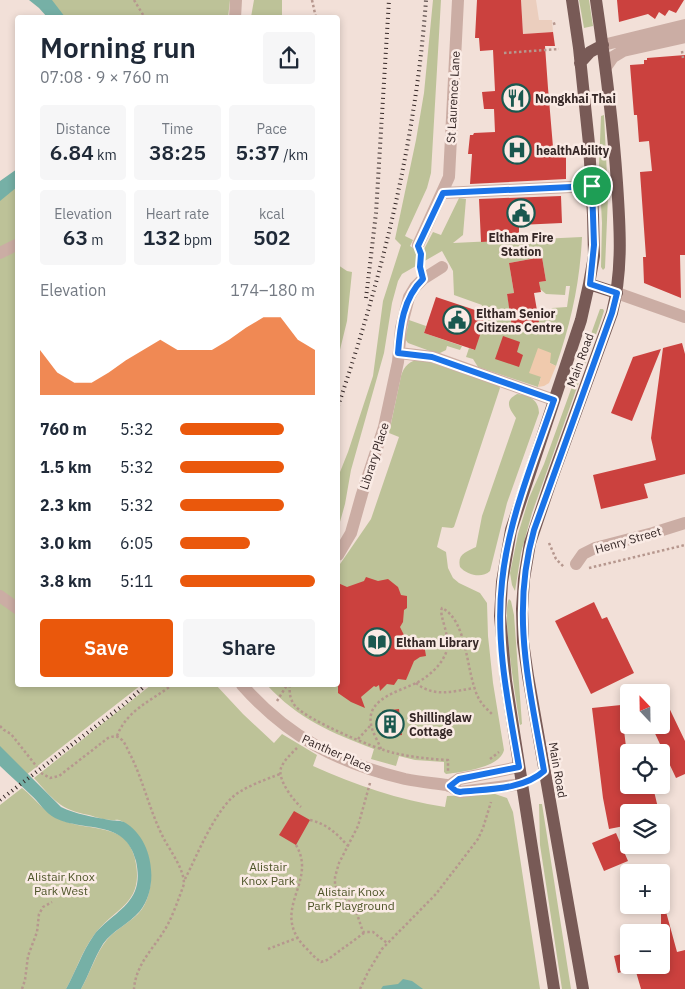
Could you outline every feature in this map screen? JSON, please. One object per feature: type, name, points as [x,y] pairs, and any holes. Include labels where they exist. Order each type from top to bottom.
[{"type":"main road","name":"Main Road","points":[[554,989],[519,767],[503,656],[500,616],[502,582],[512,530],[581,320],[590,284],[594,250],[592,186],[572,0]]},
{"type":"main road","name":"Main Road","points":[[583,989],[527,668],[522,609],[525,571],[534,530],[612,313],[617,293],[620,262],[619,219],[606,66],[596,0]]},
{"type":"main road","points":[[580,63],[590,52],[603,45]]},
{"type":"main road","points":[[590,284],[617,293]]},
{"type":"main road","points":[[502,582],[522,609]]},
{"type":"main road","points":[[519,767],[533,766],[544,771],[534,779],[522,784]]},
{"type":"street","points":[[235,15],[236,0]]},
{"type":"street","name":"St Laurence Lane","points":[[418,246],[449,177],[458,0]]},
{"type":"street","points":[[603,45],[685,25]]},
{"type":"street","points":[[606,66],[613,56],[623,51],[683,43]]},
{"type":"street","points":[[443,193],[592,186]]},
{"type":"street","points":[[0,253],[15,246]]},
{"type":"street","name":"Library Place","points":[[340,552],[350,537],[382,435],[398,353],[400,328],[409,297],[423,279],[442,267]]},
{"type":"street","points":[[617,293],[685,317]]},
{"type":"street","points":[[398,353],[432,357],[554,400]]},
{"type":"street","name":"Henry Street","points":[[576,564],[583,554],[595,548],[653,534],[685,523]]},
{"type":"street","points":[[0,596],[15,607]]},
{"type":"street","name":"Panther Place","points":[[244,687],[281,724],[305,740],[374,770],[418,782],[450,786],[460,792],[522,784]]},
{"type":"street","points":[[450,786],[459,779],[519,767]]},
{"type":"path","points":[[134,0],[143,15]]},
{"type":"path","points":[[312,0],[315,15]]},
{"type":"path","points":[[683,43],[683,58]]},
{"type":"path","points":[[504,53],[559,49]]},
{"type":"path","points":[[381,749],[371,725],[374,708],[382,700],[416,683],[437,667],[446,652],[447,634],[440,612],[442,608],[448,612],[458,626],[475,688],[481,702],[493,715]]},
{"type":"path","points":[[416,683],[427,691],[435,692],[475,688]]},
{"type":"path","points":[[117,736],[127,718],[169,687]]},
{"type":"path","points":[[268,712],[287,687]]},
{"type":"path","points":[[288,687],[290,697],[296,706],[318,721],[381,749],[416,757],[448,760],[448,771],[453,770]]},
{"type":"path","points":[[301,808],[290,795],[280,774],[282,765],[305,740],[318,721]]},
{"type":"path","points":[[358,739],[371,725]]},
{"type":"path","points":[[0,726],[11,734],[37,767]]},
{"type":"path","points":[[41,773],[50,778],[60,776],[108,738],[117,736]]},
{"type":"path","points":[[117,736],[125,743],[141,775],[157,824],[184,880]]},
{"type":"path","points":[[486,762],[499,752]]},
{"type":"path","points":[[365,932],[362,930],[354,905],[340,896],[335,885],[336,869],[358,826],[374,770]]},
{"type":"path","points":[[134,989],[137,973],[142,961],[167,926],[184,880],[209,831],[231,799],[241,790],[280,774]]},
{"type":"path","points":[[360,989],[372,963],[387,943],[436,894],[478,839],[488,815],[494,788]]},
{"type":"path","points":[[310,820],[320,822],[333,830],[348,846]]},
{"type":"path","points":[[296,845],[302,854],[301,880],[293,904],[291,922],[298,938],[317,959],[321,962],[327,960],[365,932],[373,932],[387,943]]},
{"type":"path","points":[[22,989],[28,956],[37,932],[39,914],[43,908],[52,902]]},
{"type":"path","points":[[268,950],[298,938]]},
{"type":"green space","points":[[35,0],[230,0],[228,15],[52,15]]},
{"type":"green space","points":[[254,0],[282,0],[282,15],[251,15]]},
{"type":"green space","points":[[433,0],[441,0],[431,173],[427,188],[405,236],[413,240],[410,246],[422,253],[433,232],[441,235],[459,198],[466,199],[463,235],[453,243],[582,237],[574,302],[556,366],[550,363],[541,377],[538,387],[478,367],[473,359],[466,357],[469,348],[474,350],[487,314],[480,312],[482,305],[454,295],[453,271],[442,251],[402,274],[392,303],[384,353],[351,470],[340,522],[340,472],[373,376],[383,301],[401,245],[395,239],[424,93]],"holes":[[[542,257],[546,281],[539,282],[540,289],[546,294],[565,295],[566,286],[570,286],[567,307],[552,308],[544,319],[538,315],[539,322],[513,327],[507,294],[514,293],[509,263]]]},
{"type":"green space","points":[[579,0],[589,0],[593,26],[584,28]]},
{"type":"green space","points":[[604,115],[608,196],[605,268],[603,270],[601,267],[602,223],[599,166],[601,116]]},
{"type":"green space","points":[[15,181],[15,687],[138,687],[21,779],[0,759],[0,192]]},
{"type":"green space","points":[[340,266],[352,272],[347,321],[340,350]]},
{"type":"green space","points":[[600,309],[604,311],[532,513],[521,553],[515,591],[510,573],[518,534],[529,498],[544,464]]},
{"type":"green space","points":[[409,320],[426,326],[424,333],[462,346],[460,350],[447,346],[446,350],[438,354],[408,343],[405,339]]},
{"type":"green space","points":[[421,359],[499,386],[500,388],[454,527],[442,527],[437,547],[446,552],[448,568],[453,578],[480,593],[487,603],[493,683],[504,750],[501,756],[488,765],[446,774],[444,772],[444,762],[415,760],[399,756],[396,766],[371,759],[374,749],[316,724],[291,707],[269,687],[340,687],[340,564],[371,519],[399,437],[389,433],[401,376],[408,364]]},
{"type":"green space","points":[[517,394],[532,399],[539,408],[539,413],[507,503],[490,571],[483,575],[475,575],[460,567],[459,563],[463,554],[476,547],[482,516],[516,418],[509,402]]},
{"type":"green space","points":[[509,599],[514,615],[522,724],[520,725],[508,639],[507,607]]},
{"type":"green space","name":"Alistair Knox Park","points":[[148,687],[218,687],[274,743],[282,734],[317,755],[313,766],[345,779],[378,791],[445,807],[447,796],[495,794],[507,798],[513,812],[540,989],[81,989],[107,939],[142,909],[150,886],[151,872],[149,859],[145,847],[130,826],[119,820],[103,819],[64,807],[52,798],[34,778]]},
{"type":"green space","name":"Alistair Knox Park West","points":[[22,788],[46,811],[58,818],[71,823],[112,832],[122,837],[130,846],[135,859],[136,886],[132,895],[94,935],[66,989],[0,989],[0,805]]},
{"type":"green space","points":[[539,804],[542,804],[571,989],[562,989],[540,845]]},
{"type":"sand","points":[[538,348],[551,353],[550,363],[556,366],[549,383],[538,387],[541,377],[529,373]]},
{"type":"shaded area","points":[[521,0],[536,0],[539,20],[552,20],[553,32],[523,34]]},
{"type":"water","points":[[29,0],[52,0],[63,15],[45,15]]},
{"type":"water","points":[[15,170],[15,189],[0,201],[0,181]]},
{"type":"water","points":[[0,746],[61,807],[72,812],[124,822],[134,829],[142,839],[147,851],[151,876],[150,889],[146,901],[136,916],[111,935],[103,944],[81,989],[66,989],[94,935],[127,904],[135,891],[138,880],[136,861],[131,847],[114,832],[67,822],[55,818],[48,813],[0,766]]},
{"type":"water","points":[[403,979],[412,981],[423,989],[381,989],[383,986],[398,984]]},
{"type":"building","points":[[477,0],[521,0],[523,34],[553,32],[555,46],[545,46],[553,147],[566,146],[566,179],[470,184],[472,154],[468,154],[470,135],[474,133],[495,132],[494,109],[484,109],[482,92],[495,91],[493,50],[480,51],[479,38],[475,38]]},
{"type":"building","points":[[617,0],[684,0],[676,13],[669,10],[665,16],[659,12],[655,19],[648,14],[619,22]]},
{"type":"building","points":[[685,55],[685,255],[680,255],[681,298],[644,283],[643,257],[646,257],[640,172],[652,171],[649,141],[639,142],[637,115],[634,115],[630,65],[644,64],[644,60],[647,60],[647,58]]},
{"type":"building","name":"Eltham Fire Station","points":[[561,196],[562,223],[519,225],[519,240],[481,242],[479,199]]},
{"type":"building","points":[[542,257],[546,281],[539,282],[541,292],[534,293],[539,322],[512,327],[507,294],[514,293],[509,263]]},
{"type":"building","name":"Eltham Senior Citizens Centre","points":[[436,297],[487,314],[475,350],[424,333]]},
{"type":"building","points":[[503,336],[520,342],[517,352],[523,355],[519,367],[495,359]]},
{"type":"building","points":[[682,343],[685,354],[685,474],[644,484],[648,498],[601,509],[593,475],[656,460],[651,438],[663,348]]},
{"type":"building","points":[[661,349],[632,421],[611,413],[633,357]]},
{"type":"building","name":"Eltham Library","points":[[366,577],[378,581],[388,579],[398,587],[401,595],[407,596],[407,608],[404,610],[403,622],[400,627],[406,639],[413,640],[418,644],[424,644],[426,656],[414,661],[406,680],[398,679],[394,685],[387,684],[380,691],[379,685],[374,686],[361,697],[365,708],[351,702],[338,693],[338,687],[340,687],[340,584],[347,587],[364,581]]},
{"type":"building","points":[[594,602],[602,619],[607,617],[634,673],[591,694],[555,621]]},
{"type":"building","points":[[620,705],[620,734],[624,734],[626,744],[620,744],[620,794],[655,794],[657,804],[620,804],[620,827],[609,829],[603,798],[592,708]]},
{"type":"building","name":"Shillinglaw Cottage","points":[[399,709],[402,735],[385,737],[382,711]]},
{"type":"building","points":[[670,710],[685,741],[685,774],[676,778],[670,765],[670,744],[660,744],[655,734],[670,734]]},
{"type":"building","points":[[294,811],[310,820],[296,845],[279,835]]},
{"type":"building","points":[[616,833],[620,842],[620,854],[625,854],[628,861],[604,871],[592,843]]},
{"type":"building","points":[[661,914],[667,914],[669,924],[661,924]]},
{"type":"building","points":[[670,926],[677,952],[685,950],[685,989],[641,989],[637,974],[670,974]]},
{"type":"building","points":[[620,954],[620,972],[618,973],[614,956]]},
{"type":"railway","points":[[366,298],[376,213],[389,0]]},
{"type":"railway","points":[[340,400],[383,256],[406,155],[421,52],[426,0]]},
{"type":"railway","points":[[0,800],[122,706],[144,687]]},
{"type":"place","name":"Nongkhai Thai","points":[[516,98]]},
{"type":"place","name":"healthAbility","points":[[517,150]]},
{"type":"place","name":"Eltham Fire Station","points":[[521,213]]},
{"type":"place","name":"Eltham Senior Citizens Centre","points":[[457,320]]},
{"type":"place","name":"Eltham Library","points":[[377,642]]},
{"type":"place","name":"Shillinglaw Cottage","points":[[390,724]]},
{"type":"route","points":[[592,186],[594,256],[590,284],[617,293],[612,313],[530,542],[522,593],[523,642],[544,771],[534,779],[522,784],[460,792],[452,789],[451,783],[459,779],[519,767],[503,656],[500,599],[506,555],[512,530],[554,400],[432,357],[398,353],[400,328],[409,297],[423,279],[420,267],[421,254],[418,246],[443,193],[592,186]]},
{"type":"park label","name":"Alistair Knox Park Playground","points":[[351,898]]}]
